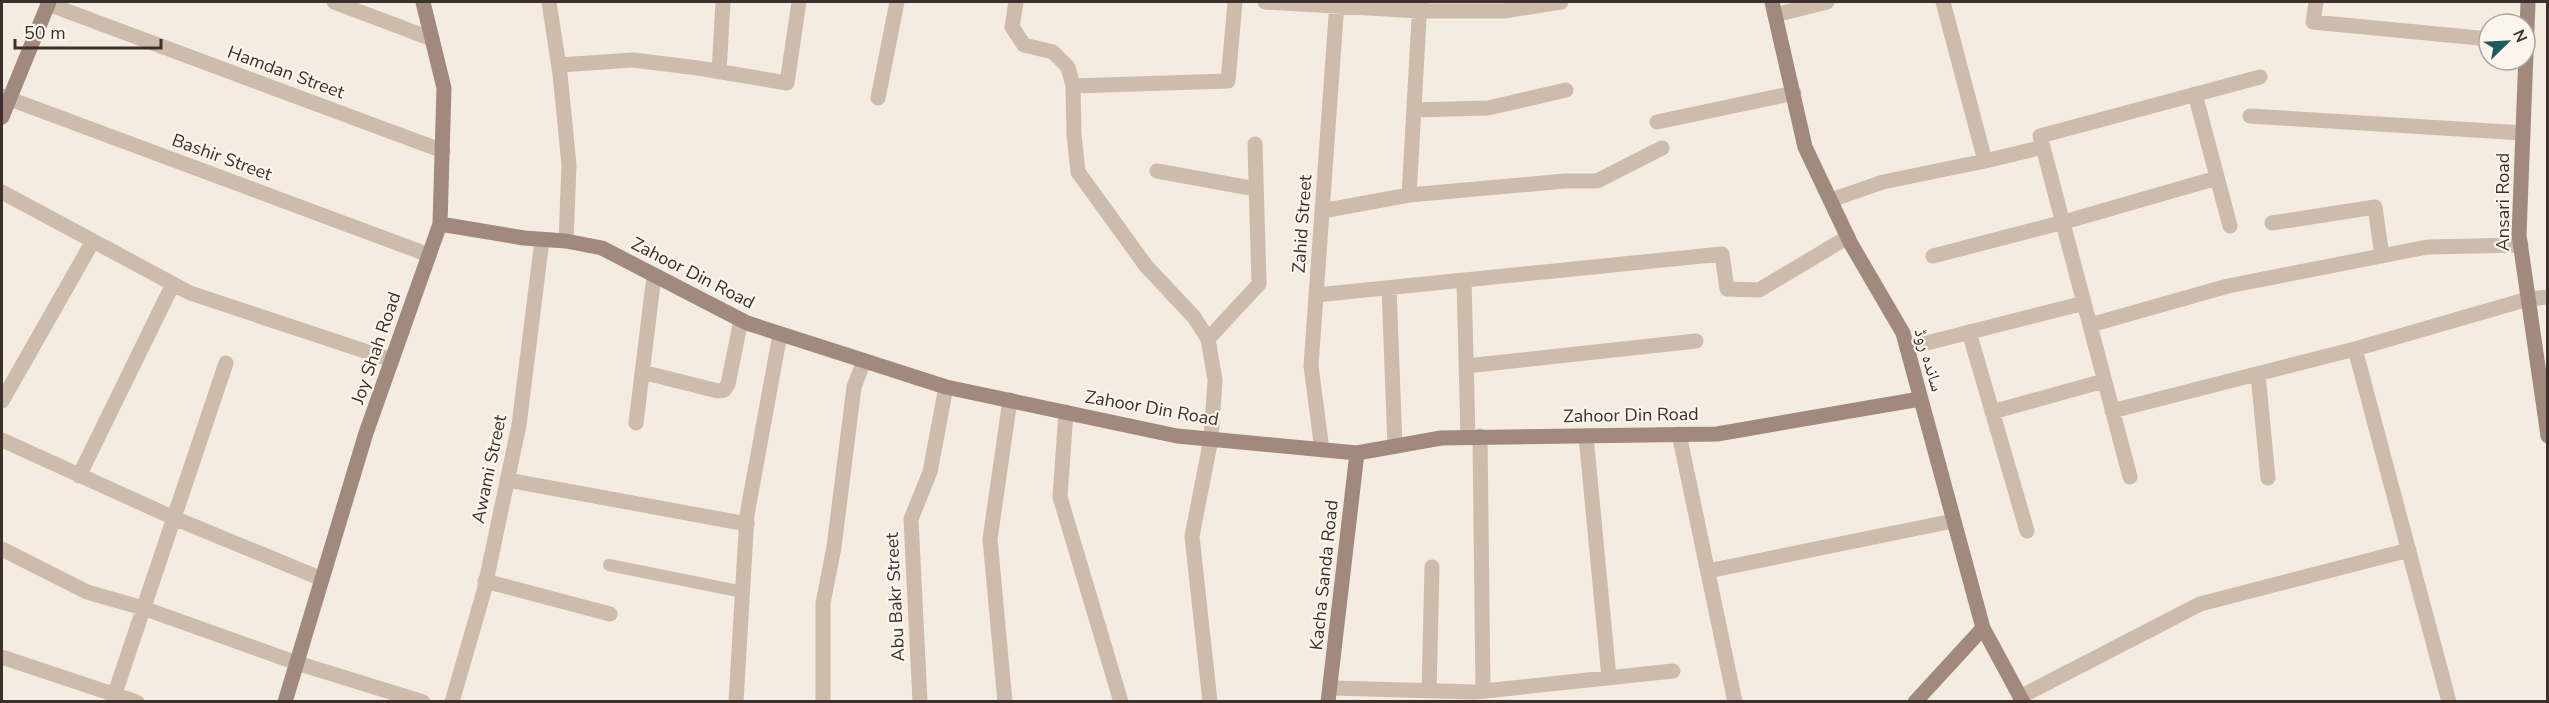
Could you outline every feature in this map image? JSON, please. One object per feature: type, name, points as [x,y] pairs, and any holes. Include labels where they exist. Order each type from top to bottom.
[{"type":"street","points":[[334,2],[432,39]]},
{"type":"street","name":"Joy Shah Road","points":[[285,702],[366,433],[440,224],[444,88],[423,2]]},
{"type":"street","points":[[549,2],[559,65],[569,165],[566,241]]},
{"type":"street","points":[[719,72],[723,2]]},
{"type":"street","points":[[559,65],[633,60],[787,82],[799,2]]},
{"type":"street","points":[[878,98],[897,2]]},
{"type":"street","points":[[1016,2],[1012,27],[1024,45],[1053,52],[1068,67],[1073,86],[1078,172],[1146,266],[1194,317],[1208,339],[1215,380],[1211,439],[1192,536],[1210,702]]},
{"type":"street","points":[[1073,86],[1228,81],[1235,2]]},
{"type":"street","points":[[1266,2],[1420,6],[1504,11],[1556,2]]},
{"type":"street","points":[[1774,8],[1827,2]]},
{"type":"street","points":[[1943,2],[1984,161]]},
{"type":"street","points":[[2316,2],[2313,22],[2477,38]]},
{"type":"street","points":[[2,117],[5,97],[48,3]]},
{"type":"street","name":"Hamdan Street","points":[[48,3],[443,151]]},
{"type":"street","name":"Zahid Street","points":[[1322,450],[1311,366],[1337,3]]},
{"type":"street","points":[[1409,195],[1420,6]]},
{"type":"street","name":"ساندہ روڈ","points":[[1774,8],[1805,147],[1848,237],[1903,333],[1983,628],[2022,699]]},
{"type":"street","name":"Ansari Road","points":[[2525,72],[2519,235],[2547,436]]},
{"type":"street","points":[[2130,477],[2040,136],[2260,77]]},
{"type":"street","points":[[1414,110],[1488,108],[1566,90]]},
{"type":"street","points":[[1657,122],[1794,93]]},
{"type":"street","points":[[2196,94],[2230,226]]},
{"type":"street","name":"Bashir Street","points":[[5,97],[429,255]]},
{"type":"street","points":[[2250,116],[2523,133]]},
{"type":"street","points":[[1208,339],[1259,284],[1255,144]]},
{"type":"street","points":[[1831,200],[1883,182],[2043,147]]},
{"type":"street","points":[[1322,211],[1409,195],[1565,181],[1597,181],[1662,148]]},
{"type":"street","points":[[1157,171],[1256,189]]},
{"type":"street","points":[[1933,256],[2064,222],[2217,178]]},
{"type":"street","points":[[2,192],[190,293],[392,360]]},
{"type":"street","points":[[2272,223],[2375,207],[2382,256]]},
{"type":"street","name":"Zahoor Din Road","points":[[440,224],[602,248],[741,320],[864,361],[946,387],[1178,436],[1357,453],[1441,438],[1717,434],[1920,399]]},
{"type":"street","points":[[1316,295],[1722,254],[1727,289],[1758,290],[1848,237]]},
{"type":"street","name":"Awami Street","points":[[452,702],[485,581],[519,425],[542,240]]},
{"type":"street","points":[[2,401],[93,241]]},
{"type":"street","points":[[2090,325],[2228,285],[2427,247],[2521,245]]},
{"type":"street","points":[[636,423],[654,276]]},
{"type":"street","points":[[1464,280],[1467,366],[1474,437],[1482,691]]},
{"type":"street","points":[[79,476],[173,284]]},
{"type":"street","points":[[1389,288],[1395,446]]},
{"type":"street","points":[[2112,411],[2355,349],[2528,299],[2547,297]]},
{"type":"street","points":[[1907,348],[2084,303]]},
{"type":"street","points":[[642,372],[718,391],[724,390],[728,384],[741,320]]},
{"type":"street","points":[[1969,332],[2027,531]]},
{"type":"street","points":[[736,702],[747,524],[780,333]]},
{"type":"street","points":[[1467,366],[1696,341]]},
{"type":"street","points":[[2355,349],[2449,702]]},
{"type":"street","points":[[823,702],[823,603],[834,547],[854,387],[864,361]]},
{"type":"street","points":[[113,698],[226,363]]},
{"type":"street","points":[[2258,374],[2268,478]]},
{"type":"street","points":[[1992,412],[2104,381]]},
{"type":"street","name":"Abu Bakr Street","points":[[920,702],[911,519],[930,472],[946,387]]},
{"type":"street","points":[[1005,702],[990,539],[1010,400]]},
{"type":"street","points":[[1066,412],[1060,497],[1121,702]]},
{"type":"street","points":[[1678,434],[1735,702]]},
{"type":"street","points":[[1586,436],[1610,678]]},
{"type":"street","points":[[2,440],[174,518],[322,579]]},
{"type":"street","name":"Kacha Sanda Road","points":[[1330,695],[1357,453]]},
{"type":"street","points":[[507,480],[747,524]]},
{"type":"street","points":[[1708,572],[1953,521]]},
{"type":"street","points":[[2,549],[87,592],[143,608],[297,663],[417,701]]},
{"type":"street","points":[[2022,699],[2200,604],[2409,550]]},
{"type":"street","points":[[1429,691],[1432,567]]},
{"type":"street","points":[[485,581],[610,614]]},
{"type":"street","points":[[1915,702],[1983,628]]},
{"type":"street","points":[[2,657],[113,698],[137,702]]},
{"type":"street","points":[[1330,695],[1482,691],[1673,671]]},
{"type":"lane","points":[[609,565],[743,592]]}]
